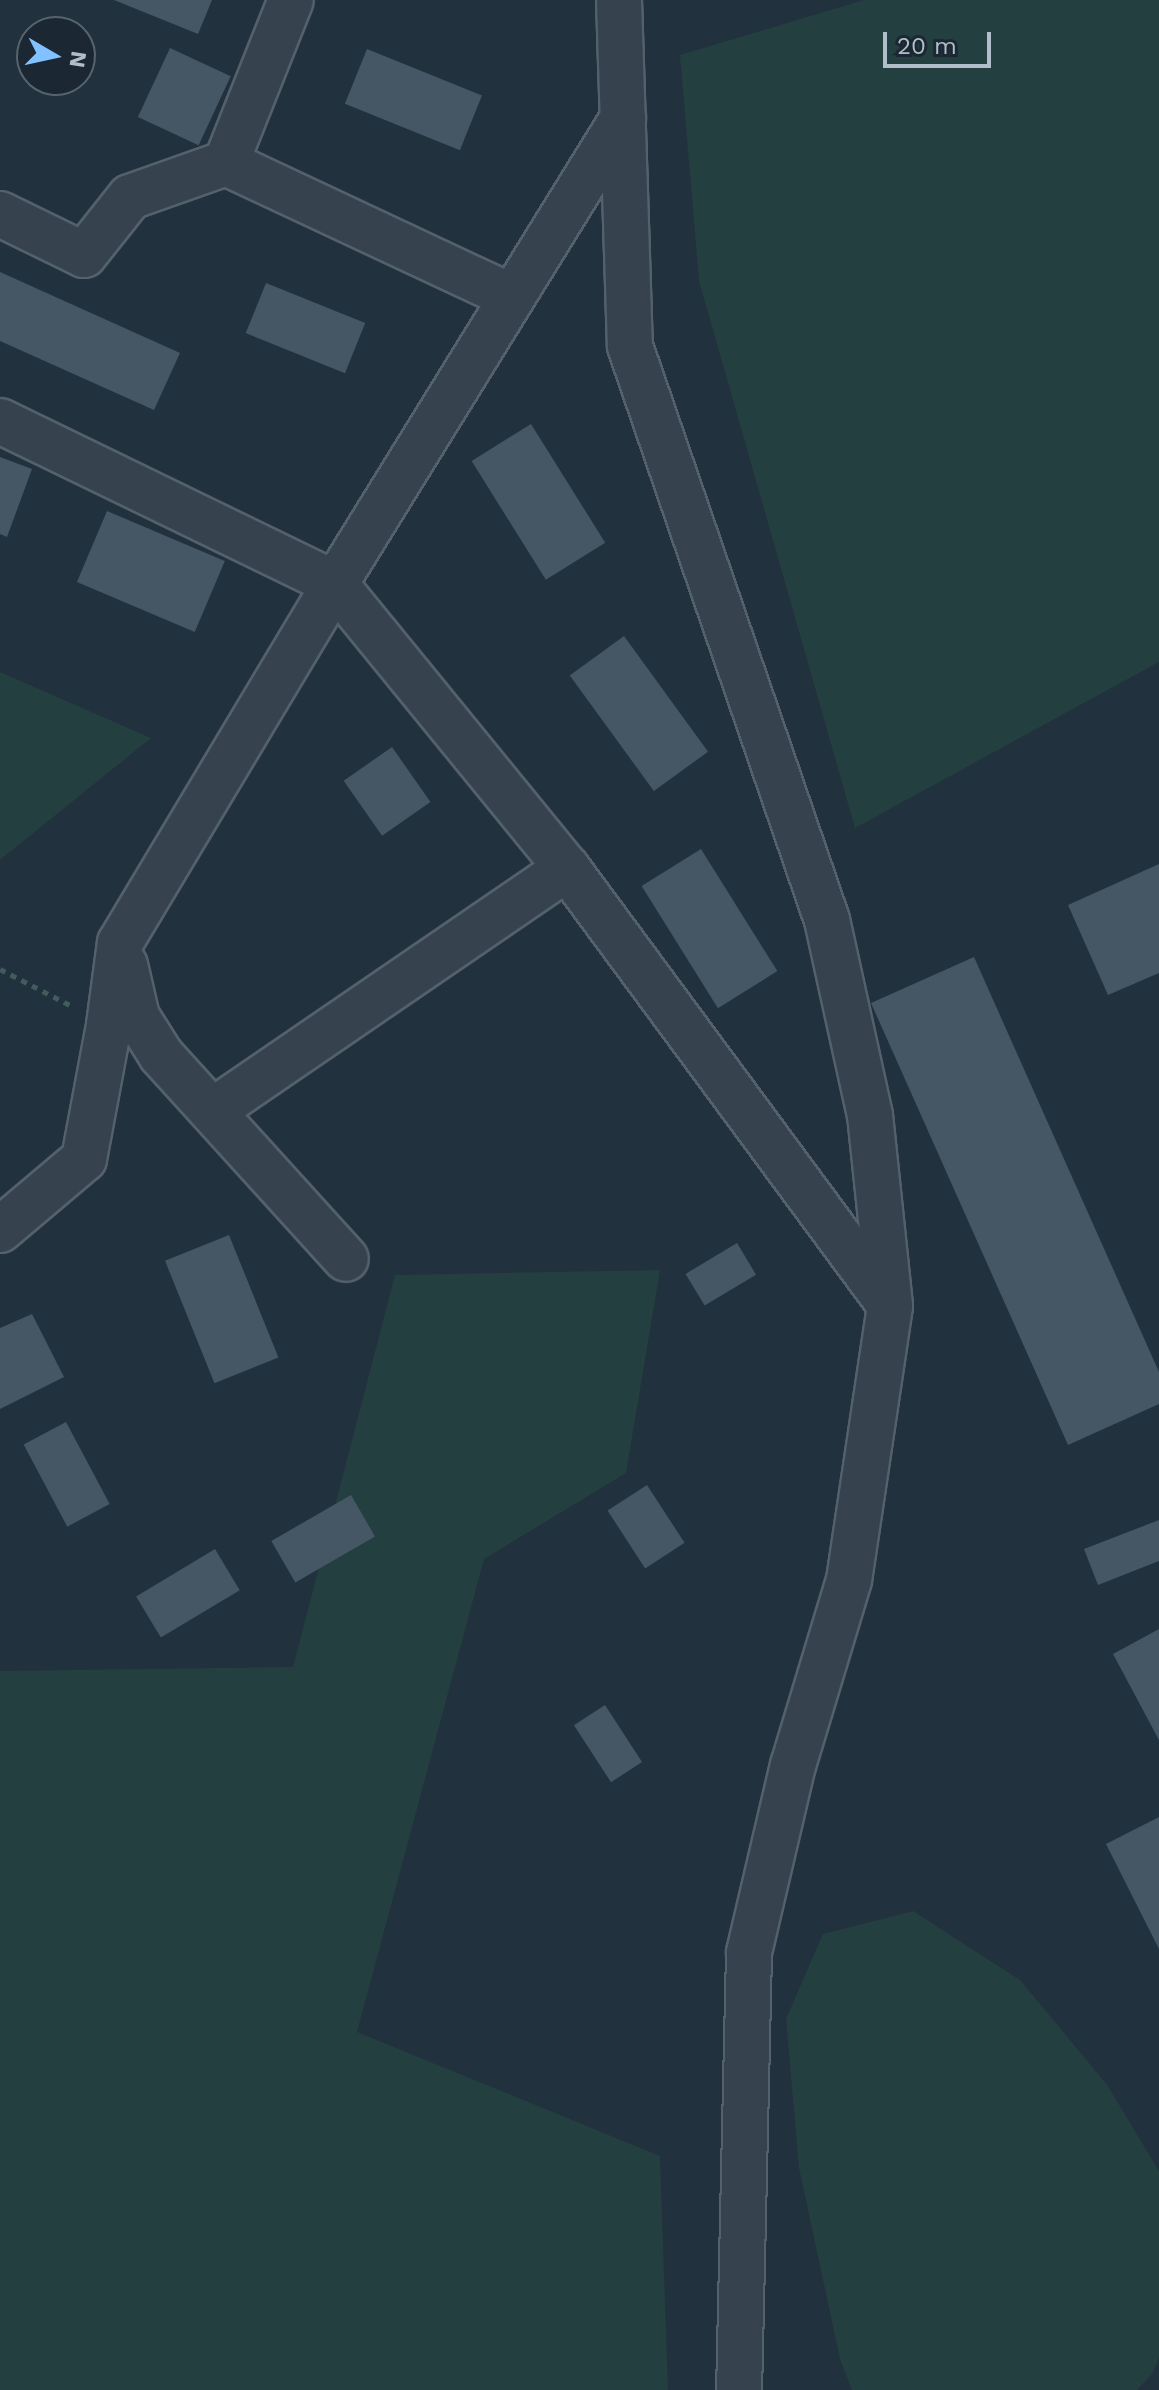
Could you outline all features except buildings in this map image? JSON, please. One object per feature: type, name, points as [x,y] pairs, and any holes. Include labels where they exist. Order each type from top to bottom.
[{"type":"street","points":[[226,163],[291,0]]},
{"type":"street","points":[[619,0],[630,346],[827,920],[870,1115],[890,1306],[849,1580],[793,1765],[749,1953],[739,2390]]},
{"type":"street","points":[[0,1230],[84,1159],[109,1025],[120,943],[335,584],[623,118]]},
{"type":"street","points":[[0,214],[84,255],[130,197],[226,163],[512,297]]},
{"type":"street","points":[[0,421],[335,584],[567,868],[890,1306]]},
{"type":"street","points":[[214,1110],[567,868]]},
{"type":"street","points":[[120,943],[137,1017],[161,1055],[346,1259]]},
{"type":"path","points":[[0,969],[109,1025]]},
{"type":"green space","points":[[864,0],[1159,0],[1159,662],[855,828],[699,281],[680,55]]},
{"type":"green space","points":[[0,672],[151,738],[0,860]]},
{"type":"green space","points":[[660,1270],[626,1473],[484,1559],[357,2032],[660,2156],[668,2390],[0,2390],[0,1671],[293,1667],[395,1275]]},
{"type":"green space","points":[[913,1911],[1020,1980],[1108,2086],[1159,2171],[1159,2358],[1152,2374],[1137,2390],[852,2390],[840,2359],[799,2168],[786,2019],[823,1934]]}]
